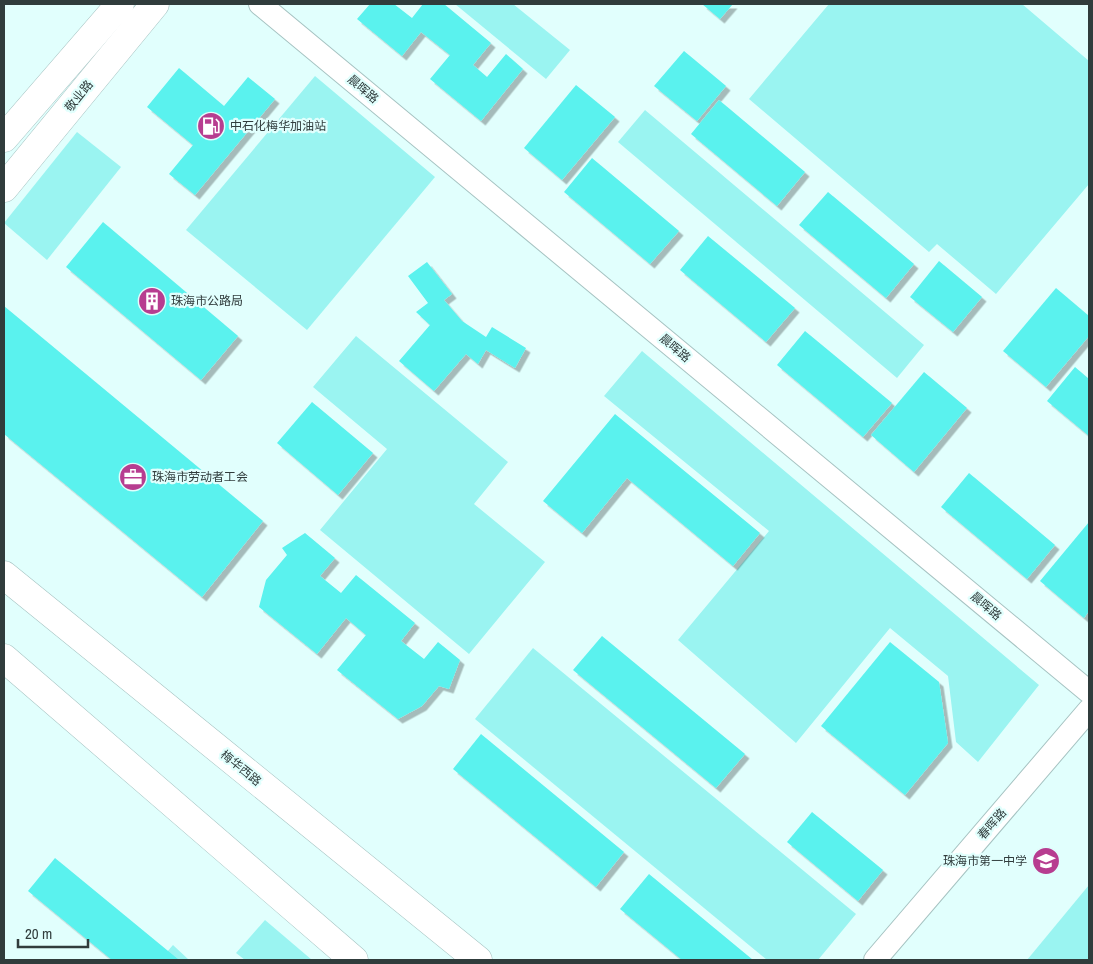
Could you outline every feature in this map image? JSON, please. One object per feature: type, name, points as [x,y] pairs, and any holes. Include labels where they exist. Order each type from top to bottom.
[{"type":"main road","points":[[4,138],[120,4]]},
{"type":"main road","name":"敬业路","points":[[4,188],[155,4]]},
{"type":"main road","name":"梅华西路","points":[[4,575],[478,960]]},
{"type":"main road","points":[[4,658],[354,960]]},
{"type":"street","name":"晨晖路","points":[[260,4],[1089,692]]},
{"type":"street","name":"春晖路","points":[[874,960],[1089,710]]},
{"type":"shaded area","points":[[455,4],[513,4],[570,50],[546,79]]},
{"type":"shaded area","points":[[829,4],[1022,4],[1089,61],[1089,184],[996,294],[937,244],[929,252],[749,99]]},
{"type":"shaded area","points":[[315,76],[435,177],[307,330],[186,230]]},
{"type":"shaded area","points":[[645,110],[924,345],[897,378],[618,142]]},
{"type":"shaded area","points":[[77,132],[121,167],[47,260],[4,223]]},
{"type":"shaded area","points":[[356,336],[508,462],[474,504],[545,562],[469,654],[320,530],[387,449],[313,387]]},
{"type":"shaded area","points":[[642,351],[1039,685],[978,762],[956,742],[948,676],[890,628],[796,743],[678,640],[769,531],[604,396]]},
{"type":"shaded area","points":[[533,648],[856,914],[818,960],[767,960],[475,719]]},
{"type":"shaded area","points":[[1089,885],[1089,960],[1027,960]]},
{"type":"shaded area","points":[[265,920],[312,960],[245,960],[236,953]]},
{"type":"shaded area","points":[[173,945],[189,960],[160,960]]},
{"type":"building","points":[[370,4],[394,4],[412,18],[423,4],[444,4],[491,43],[473,65],[487,77],[506,54],[523,69],[481,121],[430,79],[450,55],[421,32],[402,56],[357,19]]},
{"type":"building","points":[[702,4],[733,4],[720,19]]},
{"type":"building","points":[[684,51],[726,86],[697,121],[654,86]]},
{"type":"building","name":"中石化梅华加油站","points":[[179,68],[224,106],[248,77],[275,99],[195,195],[169,174],[193,145],[147,107]]},
{"type":"building","points":[[576,85],[615,117],[562,180],[524,148]]},
{"type":"building","points":[[719,100],[805,172],[777,206],[691,134]]},
{"type":"building","points":[[592,158],[679,231],[650,264],[564,192]]},
{"type":"building","points":[[828,192],[914,264],[886,298],[799,225]]},
{"type":"building","name":"珠海市公路局","points":[[103,222],[238,336],[201,380],[66,267]]},
{"type":"building","points":[[708,236],[795,308],[766,342],[680,270]]},
{"type":"building","points":[[939,261],[982,297],[953,332],[910,297]]},
{"type":"building","points":[[427,262],[452,294],[444,300],[462,321],[486,337],[492,327],[526,348],[515,368],[486,350],[478,364],[466,354],[434,391],[399,361],[430,325],[416,312],[428,303],[408,276]]},
{"type":"building","points":[[1056,288],[1089,316],[1089,336],[1046,387],[1003,351]]},
{"type":"building","name":"珠海市劳动者工会","points":[[4,306],[263,521],[202,597],[4,434]]},
{"type":"building","points":[[805,331],[892,403],[863,437],[777,365]]},
{"type":"building","points":[[1075,367],[1089,379],[1089,436],[1047,401]]},
{"type":"building","points":[[924,372],[967,408],[914,472],[871,435]]},
{"type":"building","points":[[312,402],[373,453],[338,495],[277,443]]},
{"type":"building","points":[[615,414],[760,533],[733,566],[627,478],[582,533],[543,501]]},
{"type":"building","points":[[969,473],[1055,545],[1027,579],[941,507]]},
{"type":"building","points":[[1089,522],[1089,611],[1084,618],[1040,581]]},
{"type":"building","points":[[305,533],[335,558],[320,576],[341,593],[356,575],[415,623],[401,641],[424,659],[438,642],[460,660],[449,689],[439,686],[422,706],[398,719],[337,670],[366,635],[346,618],[317,654],[259,607],[266,580],[287,555],[282,548]]},
{"type":"building","points":[[602,636],[745,754],[716,788],[573,670]]},
{"type":"building","points":[[890,642],[939,682],[948,743],[905,795],[821,726]]},
{"type":"building","points":[[481,734],[624,852],[596,887],[453,769]]},
{"type":"building","points":[[812,812],[883,870],[858,901],[787,842]]},
{"type":"building","points":[[55,858],[179,960],[112,960],[28,891]]},
{"type":"building","points":[[649,874],[753,960],[682,960],[620,909]]},
{"type":"place","name":"中石化梅华加油站","points":[[211,126]]},
{"type":"place","name":"珠海市公路局","points":[[152,301]]},
{"type":"place","name":"珠海市劳动者工会","points":[[133,477]]},
{"type":"place","name":"珠海市第一中学","points":[[1046,861]]}]
